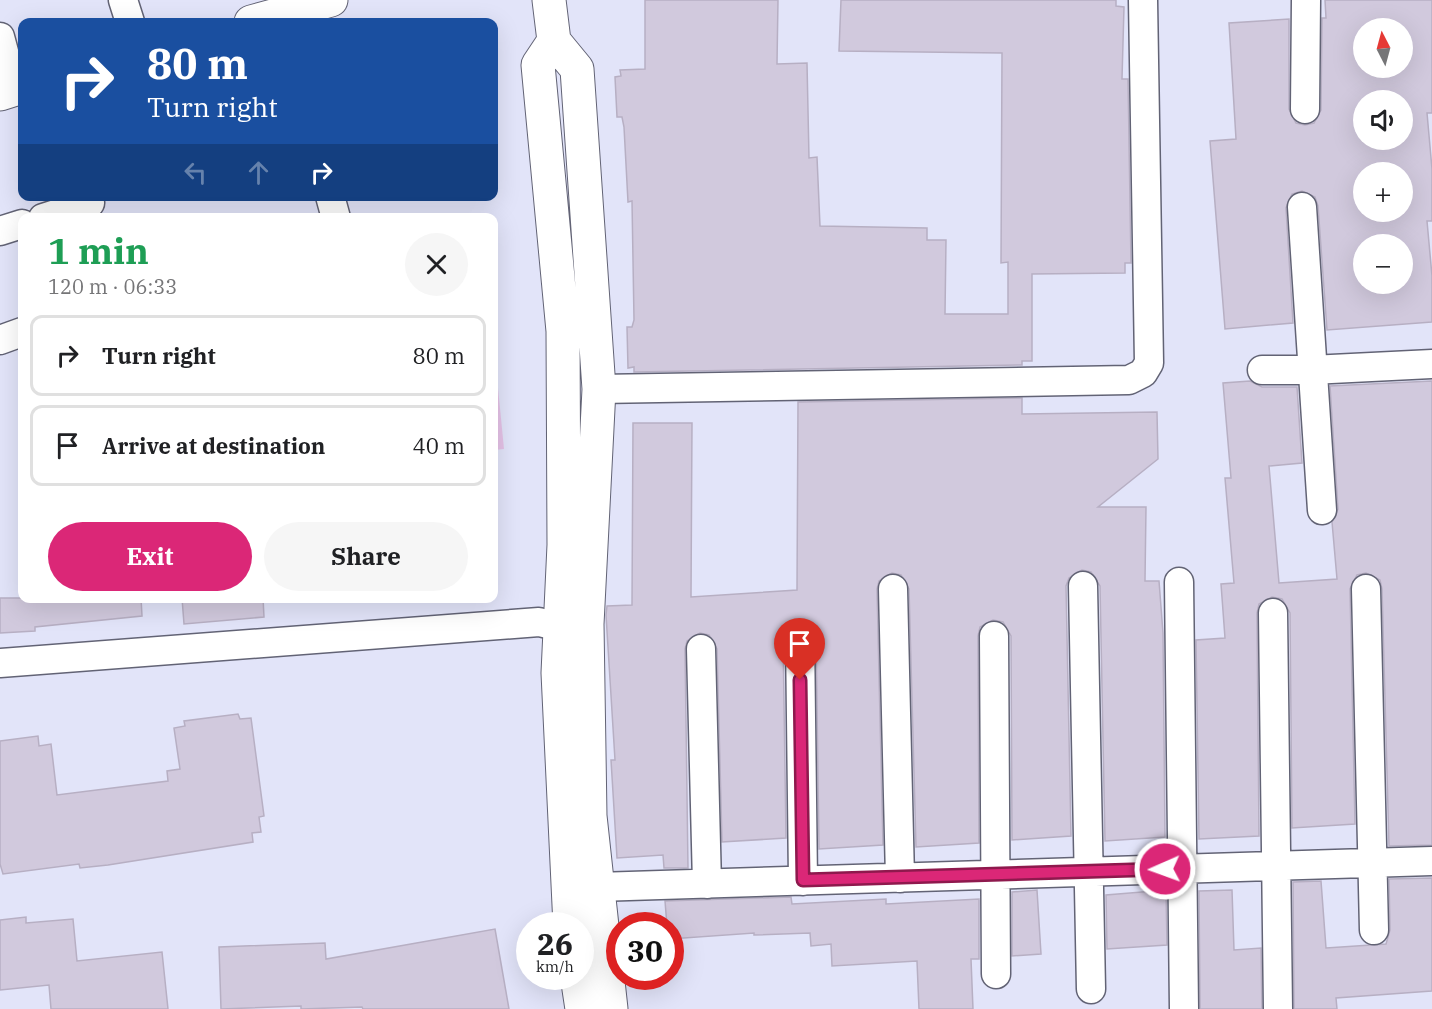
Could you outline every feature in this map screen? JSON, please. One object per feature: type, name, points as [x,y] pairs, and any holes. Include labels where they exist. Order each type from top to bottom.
[{"type":"street","points":[[123,0],[129,18]]},
{"type":"street","points":[[273,18],[331,0]]},
{"type":"street","points":[[549,0],[554,41],[577,69],[598,389],[574,626],[558,674],[569,912]]},
{"type":"street","points":[[598,389],[1129,380],[1143,373],[1149,363],[1143,0]]},
{"type":"street","points":[[1305,109],[1306,0]]},
{"type":"street","points":[[0,37],[12,90]]},
{"type":"street","points":[[554,41],[538,65],[563,331],[564,546],[574,626],[590,816],[611,1009]]},
{"type":"street","points":[[59,213],[90,203]]},
{"type":"street","points":[[1302,207],[1322,510]]},
{"type":"street","points":[[0,231],[18,225]]},
{"type":"street","points":[[0,340],[18,333]]},
{"type":"street","points":[[1262,370],[1432,364]]},
{"type":"street","points":[[1179,582],[1184,1009]]},
{"type":"street","points":[[1083,586],[1091,989]]},
{"type":"street","points":[[1366,589],[1374,930]]},
{"type":"street","points":[[893,590],[900,878]]},
{"type":"street","points":[[1273,613],[1278,1009]]},
{"type":"street","points":[[0,663],[539,622],[574,626]]},
{"type":"street","points":[[800,635],[803,880]]},
{"type":"street","points":[[994,636],[996,974]]},
{"type":"street","points":[[701,649],[707,884]]},
{"type":"street","points":[[597,887],[1432,861]]},
{"type":"street","points":[[580,990],[582,1009]]},
{"type":"shaded area","points":[[498,388],[504,449],[498,450]]},
{"type":"building","points":[[645,0],[778,0],[777,64],[807,63],[809,158],[817,157],[820,226],[927,228],[927,240],[946,240],[945,314],[1008,314],[1008,262],[1001,263],[1002,53],[839,51],[841,0],[1116,0],[1116,6],[1124,7],[1122,79],[1128,79],[1131,263],[1125,263],[1125,273],[1032,274],[1032,361],[1022,361],[1022,365],[634,372],[634,367],[628,368],[627,327],[632,327],[634,320],[632,201],[628,202],[624,127],[622,117],[617,117],[615,77],[621,76],[620,70],[645,69]]},
{"type":"building","points":[[1325,0],[1432,0],[1432,113],[1427,113],[1432,169],[1432,221],[1427,221],[1432,276],[1432,322],[1327,330],[1318,206],[1315,197],[1302,191],[1292,194],[1286,208],[1293,323],[1225,329],[1210,141],[1236,139],[1229,23],[1289,19],[1289,109],[1296,123],[1305,125],[1314,123],[1321,110],[1322,18],[1326,18]]},
{"type":"building","points":[[1250,381],[1262,387],[1297,387],[1302,463],[1269,466],[1279,583],[1337,579],[1332,522],[1338,509],[1330,386],[1432,381],[1432,845],[1389,846],[1382,589],[1380,580],[1366,573],[1357,575],[1350,589],[1355,824],[1292,828],[1290,613],[1282,599],[1272,597],[1259,604],[1257,613],[1259,836],[1199,839],[1196,640],[1225,638],[1221,584],[1234,583],[1225,478],[1231,478],[1223,383]]},
{"type":"building","points":[[1022,398],[1022,414],[1157,412],[1158,459],[1098,507],[1146,507],[1145,581],[1159,581],[1163,633],[1165,837],[1105,841],[1100,586],[1091,572],[1082,570],[1069,578],[1066,586],[1071,836],[1012,840],[1011,636],[1003,622],[993,620],[980,627],[978,636],[979,843],[916,847],[909,589],[901,575],[892,573],[879,581],[877,589],[883,845],[819,849],[816,635],[809,621],[799,619],[786,626],[783,635],[786,838],[722,842],[717,649],[709,635],[700,633],[687,641],[685,649],[688,868],[664,868],[663,855],[617,858],[611,760],[615,760],[606,615],[607,606],[632,605],[633,423],[692,423],[691,597],[797,590],[798,402]]},
{"type":"building","points":[[0,598],[18,598],[18,603],[141,603],[142,616],[35,627],[35,631],[0,633]]},
{"type":"building","points":[[182,603],[263,603],[264,617],[184,624]]},
{"type":"building","points":[[238,714],[240,719],[251,718],[264,816],[259,817],[261,832],[252,833],[253,842],[108,865],[80,868],[79,864],[3,874],[0,864],[0,741],[38,736],[39,746],[51,744],[57,795],[168,781],[167,771],[180,769],[174,728],[185,726],[184,721]]},
{"type":"building","points":[[1432,878],[1432,991],[1336,998],[1337,1009],[1294,1009],[1293,882],[1321,881],[1326,948],[1386,944],[1390,930],[1389,879]]},
{"type":"building","points":[[1037,890],[1041,954],[1012,956],[1012,892]]},
{"type":"building","points":[[1166,890],[1167,945],[1107,949],[1106,895]]},
{"type":"building","points":[[1232,890],[1234,950],[1261,948],[1262,1009],[1200,1009],[1199,891]]},
{"type":"building","points":[[791,897],[792,904],[886,899],[886,904],[979,899],[979,959],[971,959],[973,1009],[919,1009],[917,961],[832,966],[831,944],[811,946],[810,933],[754,935],[754,933],[684,938],[684,912],[666,912],[665,901]]},
{"type":"building","points":[[26,917],[26,923],[73,919],[77,961],[162,952],[168,1009],[51,1009],[49,985],[0,990],[0,920]]},
{"type":"building","points":[[495,929],[509,1009],[363,1009],[362,1007],[301,1009],[301,1006],[221,1009],[219,947],[325,943],[326,959]]},
{"type":"route","points":[[800,680],[803,880],[1165,869]]}]
